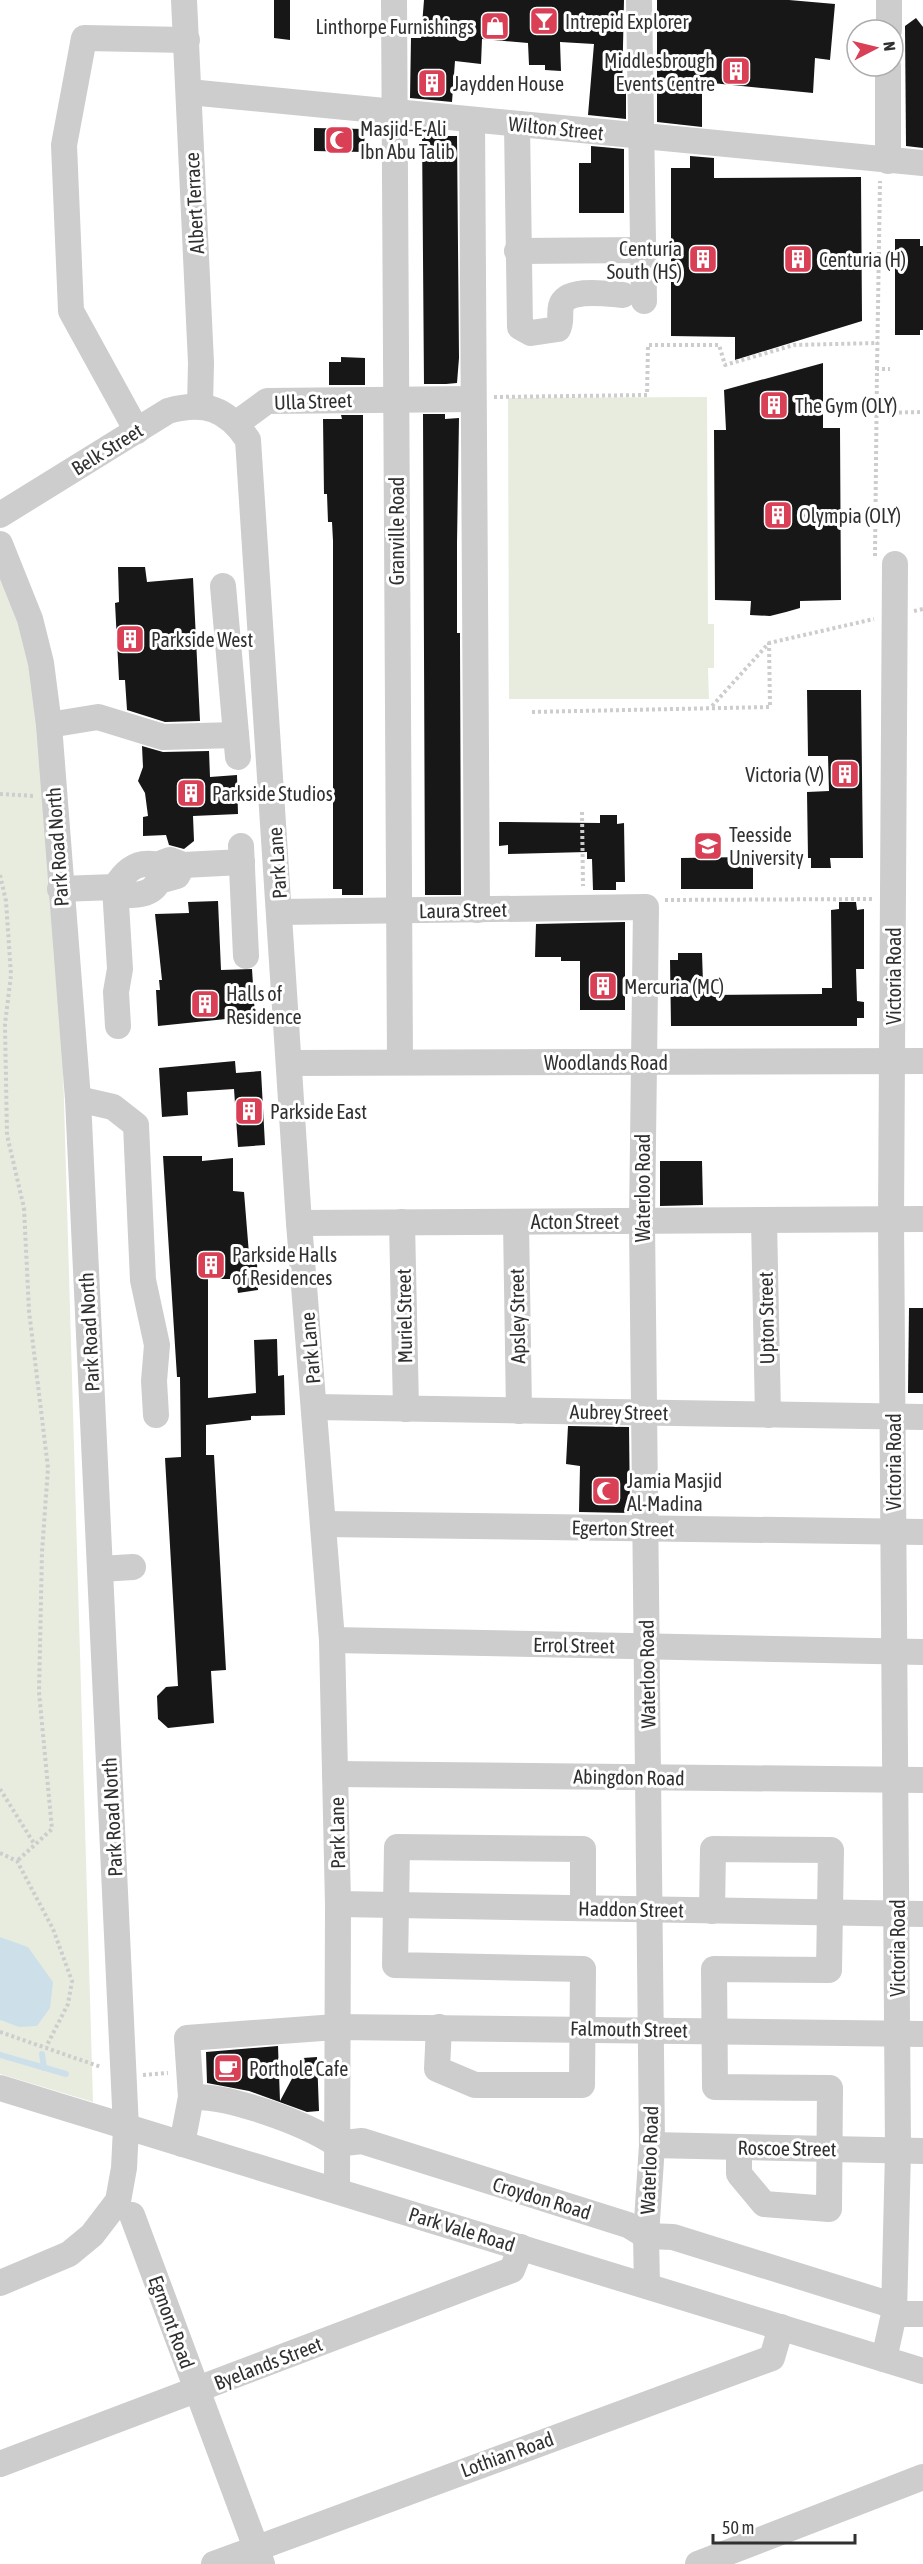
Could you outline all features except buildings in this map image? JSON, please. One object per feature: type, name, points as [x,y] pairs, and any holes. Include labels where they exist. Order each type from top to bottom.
[{"type":"street","name":"Albert Terrace","points":[[184,0],[201,363],[219,414]]},
{"type":"street","name":"Granville Road","points":[[394,0],[400,1062]]},
{"type":"street","points":[[517,124],[518,320],[523,331],[531,333],[558,329],[561,305],[568,296],[577,294],[634,298],[644,250],[639,0]]},
{"type":"street","points":[[889,0],[889,18]]},
{"type":"street","points":[[137,431],[71,311],[64,145],[84,38],[187,40]]},
{"type":"street","points":[[884,161],[887,78]]},
{"type":"street","name":"Wilton Street","points":[[189,92],[923,163]]},
{"type":"street","points":[[472,120],[477,910]]},
{"type":"street","points":[[517,251],[644,250]]},
{"type":"street","name":"Ulla Street","points":[[219,414],[267,401],[473,399]]},
{"type":"street","name":"Belk Street","points":[[0,515],[168,411],[219,414]]},
{"type":"street","name":"Park Lane","points":[[219,414],[248,440],[251,458],[299,1223],[332,1640],[338,1904],[337,2190]]},
{"type":"street","name":"Park Road North","points":[[0,544],[36,641],[49,725],[78,1099],[126,2128],[124,2168],[118,2201],[92,2235],[69,2254],[0,2283]]},
{"type":"street","name":"Victoria Road","points":[[884,2359],[894,2310],[911,2151],[897,2034],[891,1220],[893,899],[882,614],[885,563]]},
{"type":"street","points":[[49,725],[98,717],[163,737],[237,746],[223,586]]},
{"type":"street","points":[[118,1026],[116,992],[120,969],[115,891],[123,875],[135,866],[145,863],[157,873],[170,860],[183,865],[242,854],[246,956]]},
{"type":"street","points":[[60,889],[115,891]]},
{"type":"street","name":"Laura Street","points":[[280,912],[583,908],[651,903]]},
{"type":"street","name":"Waterloo Road","points":[[647,2286],[646,2236],[652,2145],[642,1221],[643,1062],[651,903]]},
{"type":"street","name":"Woodlands Road","points":[[290,1063],[923,1060]]},
{"type":"street","points":[[78,1099],[113,1107],[136,1125],[143,1280],[157,1345],[154,1381],[156,1415]]},
{"type":"street","name":"Acton Street","points":[[299,1223],[923,1219]]},
{"type":"street","name":"Upton Street","points":[[764,1220],[768,1415]]},
{"type":"street","name":"Muriel Street","points":[[402,1222],[406,1409]]},
{"type":"street","name":"Apsley Street","points":[[516,1222],[519,1411]]},
{"type":"street","name":"Aubrey Street","points":[[315,1407],[923,1417]]},
{"type":"street","name":"Egerton Street","points":[[323,1524],[923,1532]]},
{"type":"street","points":[[100,1569],[133,1567]]},
{"type":"street","name":"Errol Street","points":[[332,1640],[923,1652]]},
{"type":"street","name":"Abingdon Road","points":[[335,1774],[923,1780]]},
{"type":"street","points":[[438,2027],[437,2070],[475,2085],[582,2085],[583,1970],[395,1965],[397,1846],[583,1848],[583,1908]]},
{"type":"street","points":[[712,1911],[713,1849],[831,1850],[829,1970],[714,1969],[715,2087],[830,2088],[829,2209],[764,2204],[739,2174],[739,2147]]},
{"type":"street","name":"Haddon Street","points":[[338,1904],[923,1914]]},
{"type":"street","name":"Falmouth Street","points":[[188,2068],[187,2038],[336,2026],[923,2034]]},
{"type":"street","points":[[182,2144],[191,2097],[188,2068]]},
{"type":"street","name":"Park Vale Road","points":[[0,2088],[923,2371]]},
{"type":"street","points":[[191,2097],[210,2096],[315,2129],[336,2144]]},
{"type":"street","name":"Croydon Road","points":[[336,2144],[362,2141],[628,2225],[646,2236],[673,2238],[894,2310],[923,2314]]},
{"type":"street","name":"Roscoe Street","points":[[652,2145],[911,2151]]},
{"type":"street","name":"Egmont Road","points":[[132,2215],[259,2556]]},
{"type":"street","name":"Byelands Street","points":[[0,2464],[512,2270],[521,2247]]},
{"type":"street","name":"Lothian Road","points":[[214,2564],[259,2556],[772,2358],[782,2327]]},
{"type":"street","points":[[698,2564],[923,2477]]},
{"type":"path","points":[[884,161],[875,413],[885,563]]},
{"type":"path","points":[[473,399],[647,395],[648,345],[719,345],[725,365],[794,345],[878,343]]},
{"type":"path","points":[[877,369],[890,369]]},
{"type":"path","points":[[875,413],[923,412]]},
{"type":"path","points":[[711,707],[770,643],[882,614],[923,609]]},
{"type":"path","points":[[532,712],[770,707],[770,643]]},
{"type":"path","points":[[0,794],[54,796]]},
{"type":"path","points":[[582,812],[583,908]]},
{"type":"path","points":[[0,875],[6,901],[11,975],[5,1024],[7,1135],[24,1208],[28,1311],[48,1468],[42,1552],[39,1692],[52,1829],[17,1861]]},
{"type":"path","points":[[651,903],[893,899]]},
{"type":"path","points":[[0,1789],[35,1845]]},
{"type":"path","points":[[0,1853],[17,1861],[53,1929],[72,1981],[68,2004],[46,2047]]},
{"type":"path","points":[[0,2032],[124,2076],[156,2075],[188,2068]]},
{"type":"shaded area","points":[[707,397],[708,624],[714,624],[714,668],[708,668],[709,699],[509,699],[508,398]]},
{"type":"shaded area","points":[[0,558],[51,654],[93,2102],[0,2074]]},
{"type":"water","points":[[0,1937],[28,1947],[53,1982],[50,2008],[37,2026],[19,2027],[0,2020]]},
{"type":"waterway","points":[[42,2054],[44,2068]]},
{"type":"waterway","points":[[0,2055],[66,2074]]},
{"type":"place","name":"Intrepid Explorer","points":[[544,21]]},
{"type":"place","name":"Linthorpe Furnishings","points":[[495,26]]},
{"type":"place","name":"Middlesbrough Events Centre","points":[[736,71]]},
{"type":"place","name":"Jaydden House","points":[[432,83]]},
{"type":"place","name":"Masjid-E-Ali Ibn Abu Talib","points":[[339,140]]},
{"type":"place","name":"Centuria South (HS)","points":[[703,259]]},
{"type":"place","name":"Centuria (H)","points":[[798,259]]},
{"type":"place","name":"The Gym (OLY)","points":[[774,405]]},
{"type":"place","name":"Olympia (OLY)","points":[[778,515]]},
{"type":"place","name":"Parkside West","points":[[130,639]]},
{"type":"place","name":"Victoria (V)","points":[[845,774]]},
{"type":"place","name":"Parkside Studios","points":[[191,793]]},
{"type":"place","name":"Teesside University","points":[[708,846]]},
{"type":"place","name":"Mercuria (MC)","points":[[603,986]]},
{"type":"place","name":"Halls of Residence","points":[[205,1004]]},
{"type":"place","name":"Parkside East","points":[[249,1111]]},
{"type":"place","name":"Parkside Halls of Residences","points":[[211,1265]]},
{"type":"place","name":"Jamia Masjid Al-Madina","points":[[606,1491]]},
{"type":"place","name":"Porthole Cafe","points":[[228,2068]]}]
